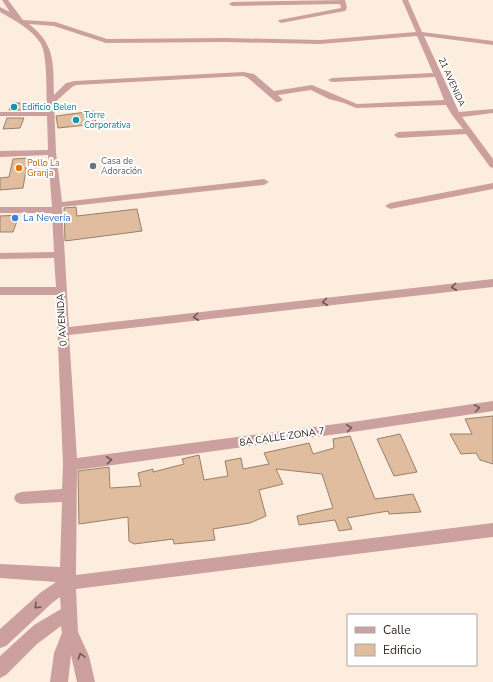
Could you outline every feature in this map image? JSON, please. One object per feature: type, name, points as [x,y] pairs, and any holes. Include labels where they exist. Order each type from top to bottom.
[{"type":"street","name":"0 AVENIDA","points":[[5,0],[21,21]]},
{"type":"street","name":"21 AVENIDA","points":[[405,0],[449,102],[493,165]]},
{"type":"street","points":[[232,4],[342,1],[344,8],[343,10],[280,18],[284,35]]},
{"type":"street","name":"0 AVENIDA","points":[[0,9],[21,21],[36,33],[45,45],[48,54],[52,152],[57,208],[58,255],[70,465],[68,579],[68,614],[70,632]]},
{"type":"street","points":[[21,21],[55,24],[106,41],[226,40],[284,35],[351,41],[420,34],[493,43]]},
{"type":"street","points":[[0,114],[51,108],[67,86],[75,83],[243,74],[251,76],[279,100]]},
{"type":"street","points":[[332,80],[438,75]]},
{"type":"street","points":[[272,94],[312,87],[332,97],[348,101],[356,106],[449,102]]},
{"type":"street","points":[[456,114],[493,111]]},
{"type":"street","points":[[398,135],[468,131]]},
{"type":"street","points":[[0,154],[52,152]]},
{"type":"street","points":[[0,210],[57,208],[264,182]]},
{"type":"street","points":[[390,206],[492,187]]},
{"type":"street","points":[[0,256],[58,255]]},
{"type":"street","points":[[63,332],[493,283]]},
{"type":"street","points":[[0,292],[60,291]]},
{"type":"street","name":"8A CALLE ZONA 7","points":[[70,465],[359,426],[493,406]]},
{"type":"street","points":[[21,498],[70,495]]},
{"type":"street","points":[[0,571],[68,579],[493,530]]},
{"type":"street","points":[[0,640],[68,579]]},
{"type":"street","points":[[0,669],[30,638],[56,620],[68,614]]},
{"type":"street","points":[[59,682],[63,653],[70,632]]},
{"type":"street","points":[[70,632],[80,651],[85,668],[86,682]]},
{"type":"building","points":[[12,103],[30,103],[27,110],[9,110]]},
{"type":"building","name":"Torre Corporativa","points":[[94,111],[96,124],[58,128],[56,116]]},
{"type":"building","points":[[7,118],[24,118],[20,128],[3,129]]},
{"type":"building","points":[[28,158],[23,188],[0,190],[0,178],[9,177],[13,159]]},
{"type":"building","points":[[76,207],[77,216],[137,209],[142,231],[65,241],[64,208]]},
{"type":"building","points":[[19,215],[13,232],[0,232],[0,216]]},
{"type":"building","points":[[493,416],[493,464],[480,460],[476,453],[461,454],[450,434],[472,434],[465,419]]},
{"type":"building","points":[[400,434],[417,472],[394,476],[377,439]]},
{"type":"building","points":[[350,436],[375,499],[413,494],[421,512],[389,514],[388,511],[347,518],[352,529],[339,531],[335,520],[299,525],[297,516],[333,508],[322,474],[276,469],[283,484],[259,490],[266,516],[250,523],[213,529],[215,540],[174,544],[173,539],[134,544],[129,541],[128,517],[79,524],[78,471],[109,467],[110,488],[141,486],[138,473],[153,469],[153,472],[184,464],[182,459],[199,455],[204,480],[228,476],[225,461],[241,458],[243,469],[269,464],[264,453],[309,443],[313,454],[334,448],[333,439]]},
{"type":"place","name":"Edificio Belen","points":[[14,107]]},
{"type":"place","name":"Torre Corporativa","points":[[76,120]]},
{"type":"place","name":"Casa de Adoración","points":[[93,166]]},
{"type":"place","name":"Pollo La Granja","points":[[19,168]]},
{"type":"place","name":"La Nevería","points":[[15,218]]}]
